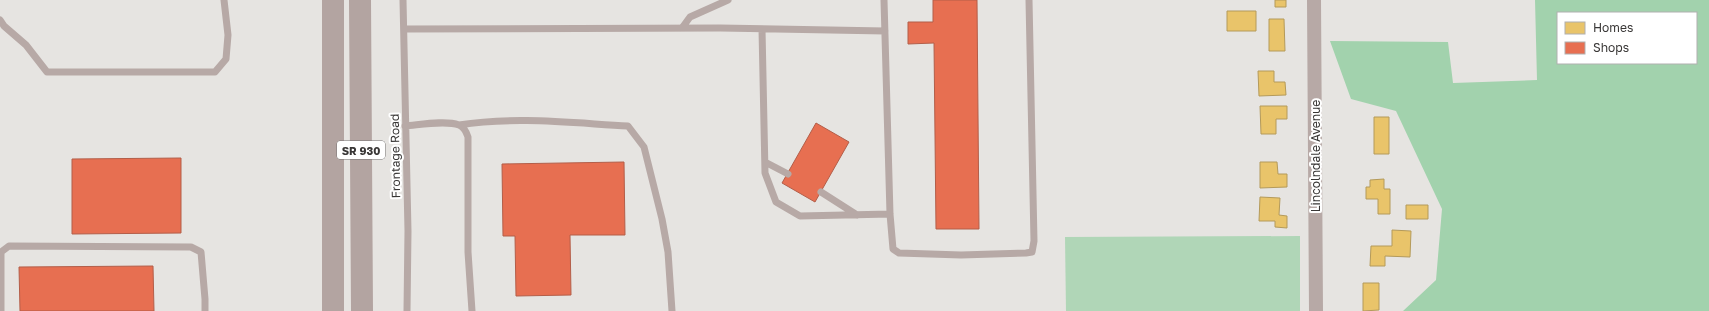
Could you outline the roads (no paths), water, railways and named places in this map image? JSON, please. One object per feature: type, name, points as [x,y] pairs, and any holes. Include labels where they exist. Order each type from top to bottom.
[{"type":"highway","name":"SR 930","points":[[333,0],[334,311]]},
{"type":"highway","name":"SR 930","points":[[360,0],[362,311]]},
{"type":"street","name":"Lincolndale Avenue","points":[[1314,0],[1316,311]]},
{"type":"lane","points":[[0,20],[4,26],[26,45],[47,72],[215,72],[226,59],[228,35],[224,0]]},
{"type":"lane","name":"Frontage Road","points":[[403,0],[405,29],[405,126],[408,231],[407,311]]},
{"type":"lane","points":[[682,28],[690,17],[728,0]]},
{"type":"lane","points":[[884,0],[890,214],[893,249],[899,253],[976,254],[1026,254],[1032,252],[1034,241],[1029,0]]},
{"type":"lane","points":[[405,29],[682,28],[885,31]]},
{"type":"lane","points":[[762,29],[765,173],[776,202],[800,216],[890,214]]},
{"type":"lane","points":[[405,126],[450,123],[460,125],[484,121],[517,120],[628,126],[644,147],[662,219],[668,252],[672,311]]},
{"type":"lane","points":[[460,125],[466,130],[468,137],[468,252],[472,311]]},
{"type":"lane","points":[[765,162],[788,174]]},
{"type":"lane","points":[[821,192],[857,215]]},
{"type":"lane","points":[[1,311],[1,252],[9,246],[176,246],[191,247],[201,252],[205,311]]}]
